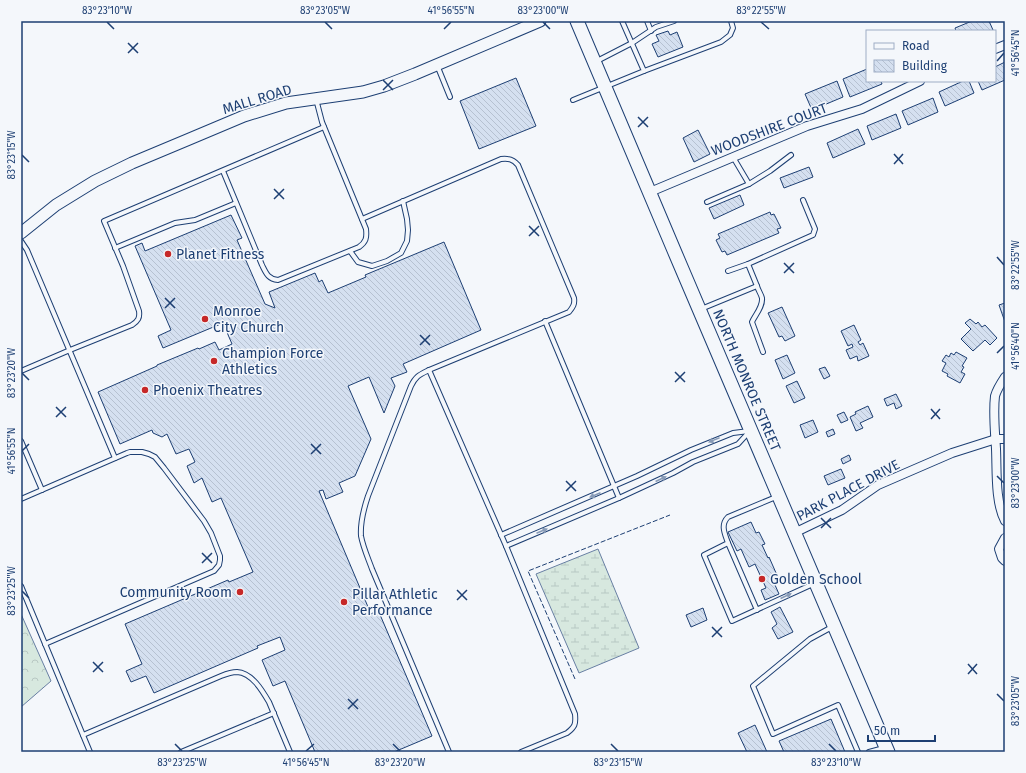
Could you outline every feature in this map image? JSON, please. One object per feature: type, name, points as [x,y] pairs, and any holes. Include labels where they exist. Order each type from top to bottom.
[{"type":"main road","name":"NORTH MONROE STREET","points":[[577,21],[815,583],[887,749]]},
{"type":"street","name":"MALL ROAD","points":[[21,233],[68,197],[95,181],[132,163],[187,140],[259,111],[286,103],[363,92],[384,86],[540,21]]},
{"type":"street","name":"WOODSHIRE COURT","points":[[650,192],[807,126],[862,109],[918,82]]},
{"type":"street","points":[[1005,377],[1000,384],[996,395],[994,413],[998,498],[1005,522]]},
{"type":"street","name":"PARK PLACE DRIVE","points":[[794,533],[842,510],[878,485],[952,453],[996,439],[1005,439]]},
{"type":"street","points":[[1005,538],[999,549],[1002,558],[1005,561]]},
{"type":"lane","points":[[622,21],[644,71]]},
{"type":"lane","points":[[647,21],[651,31]]},
{"type":"lane","points":[[594,62],[632,43],[656,27],[674,21]]},
{"type":"lane","points":[[573,100],[721,42],[730,35],[733,28],[731,21]]},
{"type":"lane","points":[[437,65],[450,97]]},
{"type":"lane","points":[[223,171],[262,265],[270,278],[278,280],[364,244],[367,235],[366,229],[324,127],[318,111],[316,98]]},
{"type":"lane","points":[[21,371],[132,325],[139,318],[139,311],[123,266],[104,221],[324,127]]},
{"type":"lane","points":[[707,202],[748,184],[770,171],[791,155]]},
{"type":"lane","points":[[733,157],[748,184]]},
{"type":"lane","points":[[362,219],[501,159],[509,159],[515,162],[520,170],[575,302],[569,312],[420,374],[411,386],[368,496],[362,519],[361,536],[363,546],[449,752]]},
{"type":"lane","points":[[728,271],[748,264],[813,235],[815,229],[802,200]]},
{"type":"lane","points":[[350,251],[358,262],[372,266],[387,261],[401,253],[407,241],[408,230],[403,201]]},
{"type":"lane","points":[[115,248],[174,223],[195,220],[236,203]]},
{"type":"lane","points":[[21,241],[27,250],[115,458]]},
{"type":"lane","points":[[748,264],[762,298],[762,306],[752,322],[763,352]]},
{"type":"lane","points":[[699,310],[757,286]]},
{"type":"lane","points":[[545,321],[619,498]]},
{"type":"lane","points":[[429,370],[506,546],[575,714],[576,720],[574,726],[567,733],[521,752]]},
{"type":"lane","points":[[501,535],[637,476],[691,450],[732,433],[751,430]]},
{"type":"lane","points":[[506,546],[619,498],[693,462],[738,444],[751,430]]},
{"type":"lane","points":[[21,442],[42,490]]},
{"type":"lane","points":[[21,499],[130,452],[150,454],[160,462],[208,527],[220,556],[219,564],[214,571],[46,644]]},
{"type":"lane","points":[[757,610],[728,543],[723,527],[728,517],[778,496]]},
{"type":"lane","points":[[728,543],[704,555],[732,621],[815,583]]},
{"type":"lane","points":[[21,586],[90,752]]},
{"type":"lane","points":[[834,626],[810,639],[753,686],[774,734],[838,705],[858,752]]},
{"type":"lane","points":[[83,735],[215,679],[237,672],[245,674],[254,680],[265,695],[290,752]]},
{"type":"lane","points":[[181,752],[274,713]]},
{"type":"lane","points":[[869,752],[887,749]]},
{"type":"green space","points":[[598,549],[639,648],[579,673],[536,574]]},
{"type":"green space","points":[[21,614],[51,681],[21,707]]},
{"type":"building","points":[[972,21],[989,21],[993,30],[956,30],[955,28]]},
{"type":"building","points":[[668,31],[670,35],[677,32],[683,47],[658,57],[652,44],[659,41],[656,35]]},
{"type":"building","points":[[1005,62],[1005,80],[982,90],[978,82],[996,82],[996,66]]},
{"type":"building","points":[[866,69],[866,82],[881,82],[882,84],[850,97],[843,79]]},
{"type":"building","points":[[516,78],[536,126],[479,149],[460,101]]},
{"type":"building","points":[[837,81],[843,97],[812,110],[805,94]]},
{"type":"building","points":[[961,82],[969,82],[974,93],[945,106],[939,92]]},
{"type":"building","points":[[933,98],[938,112],[908,125],[902,111]]},
{"type":"building","points":[[896,114],[901,128],[872,140],[867,126]]},
{"type":"building","points":[[858,129],[865,144],[833,158],[827,143]]},
{"type":"building","points":[[698,130],[710,154],[694,162],[683,138]]},
{"type":"building","points":[[809,167],[813,177],[784,188],[780,178]]},
{"type":"building","points":[[740,195],[744,205],[714,219],[709,208]]},
{"type":"building","points":[[770,212],[771,215],[774,214],[781,228],[777,229],[779,233],[727,255],[725,251],[722,252],[716,240],[720,238],[718,234]]},
{"type":"building","points":[[231,215],[242,238],[237,240],[265,304],[275,308],[269,292],[315,273],[319,282],[322,280],[328,293],[366,277],[365,275],[444,242],[481,330],[403,364],[407,372],[391,378],[395,386],[384,413],[369,377],[348,386],[371,439],[355,476],[339,483],[343,492],[326,499],[323,490],[319,491],[371,614],[378,610],[432,736],[394,752],[315,752],[285,681],[273,686],[262,660],[285,650],[280,637],[154,693],[146,676],[131,682],[126,671],[142,664],[125,624],[228,580],[229,582],[253,572],[221,498],[212,502],[202,478],[194,483],[187,466],[195,462],[189,449],[176,454],[167,434],[162,437],[153,433],[152,430],[120,444],[98,392],[198,348],[199,349],[215,342],[219,350],[232,344],[223,323],[163,348],[158,336],[171,330],[135,246],[142,243],[145,251]]},
{"type":"building","points":[[1005,303],[1005,322],[999,305]]},
{"type":"building","points":[[782,307],[795,336],[785,341],[782,336],[779,337],[768,313]]},
{"type":"building","points":[[970,319],[976,324],[978,322],[982,327],[985,325],[997,338],[990,345],[985,340],[973,351],[961,339],[971,329],[965,323]]},
{"type":"building","points":[[854,325],[861,340],[858,342],[860,345],[863,343],[869,356],[858,361],[857,356],[850,359],[846,350],[853,347],[852,344],[848,346],[841,331]]},
{"type":"building","points":[[956,352],[967,358],[962,366],[964,367],[961,372],[965,374],[960,383],[947,376],[948,374],[942,371],[946,363],[942,361],[946,355],[949,357],[951,353],[954,355]]},
{"type":"building","points":[[787,355],[795,373],[783,379],[775,360]]},
{"type":"building","points":[[825,367],[830,376],[824,379],[819,369]]},
{"type":"building","points":[[797,381],[805,398],[794,403],[786,386]]},
{"type":"building","points":[[896,394],[902,406],[896,409],[894,403],[887,406],[884,399]]},
{"type":"building","points":[[868,406],[873,417],[860,423],[863,428],[856,431],[850,417],[856,414],[855,412]]},
{"type":"building","points":[[844,412],[848,420],[841,423],[837,415]]},
{"type":"building","points":[[813,420],[818,432],[805,438],[800,425]]},
{"type":"building","points":[[833,429],[835,434],[828,437],[826,432]]},
{"type":"building","points":[[849,455],[851,460],[843,464],[841,459]]},
{"type":"building","points":[[841,469],[845,478],[828,485],[824,476]]},
{"type":"building","points":[[751,522],[756,533],[759,532],[765,544],[762,545],[780,582],[775,585],[779,594],[765,600],[761,590],[766,588],[755,564],[749,567],[741,549],[737,551],[728,532]]},
{"type":"building","points":[[780,607],[793,632],[778,639],[772,628],[777,624],[771,612]]},
{"type":"building","points":[[703,608],[707,620],[691,627],[686,615]]},
{"type":"building","points":[[831,719],[845,752],[784,752],[779,741]]},
{"type":"building","points":[[755,725],[767,752],[747,752],[738,733]]},
{"type":"fence","points":[[575,679],[528,571],[670,515]]},
{"type":"place","name":"Planet Fitness","points":[[168,254]]},
{"type":"place","name":"Monroe City Church","points":[[205,319]]},
{"type":"place","name":"Champion Force Athletics","points":[[214,361]]},
{"type":"place","name":"Phoenix Theatres","points":[[145,390]]},
{"type":"place","name":"Golden School","points":[[762,579]]},
{"type":"place","name":"Community Room","points":[[240,592]]},
{"type":"place","name":"Pillar Athletic Performance","points":[[344,602]]}]
